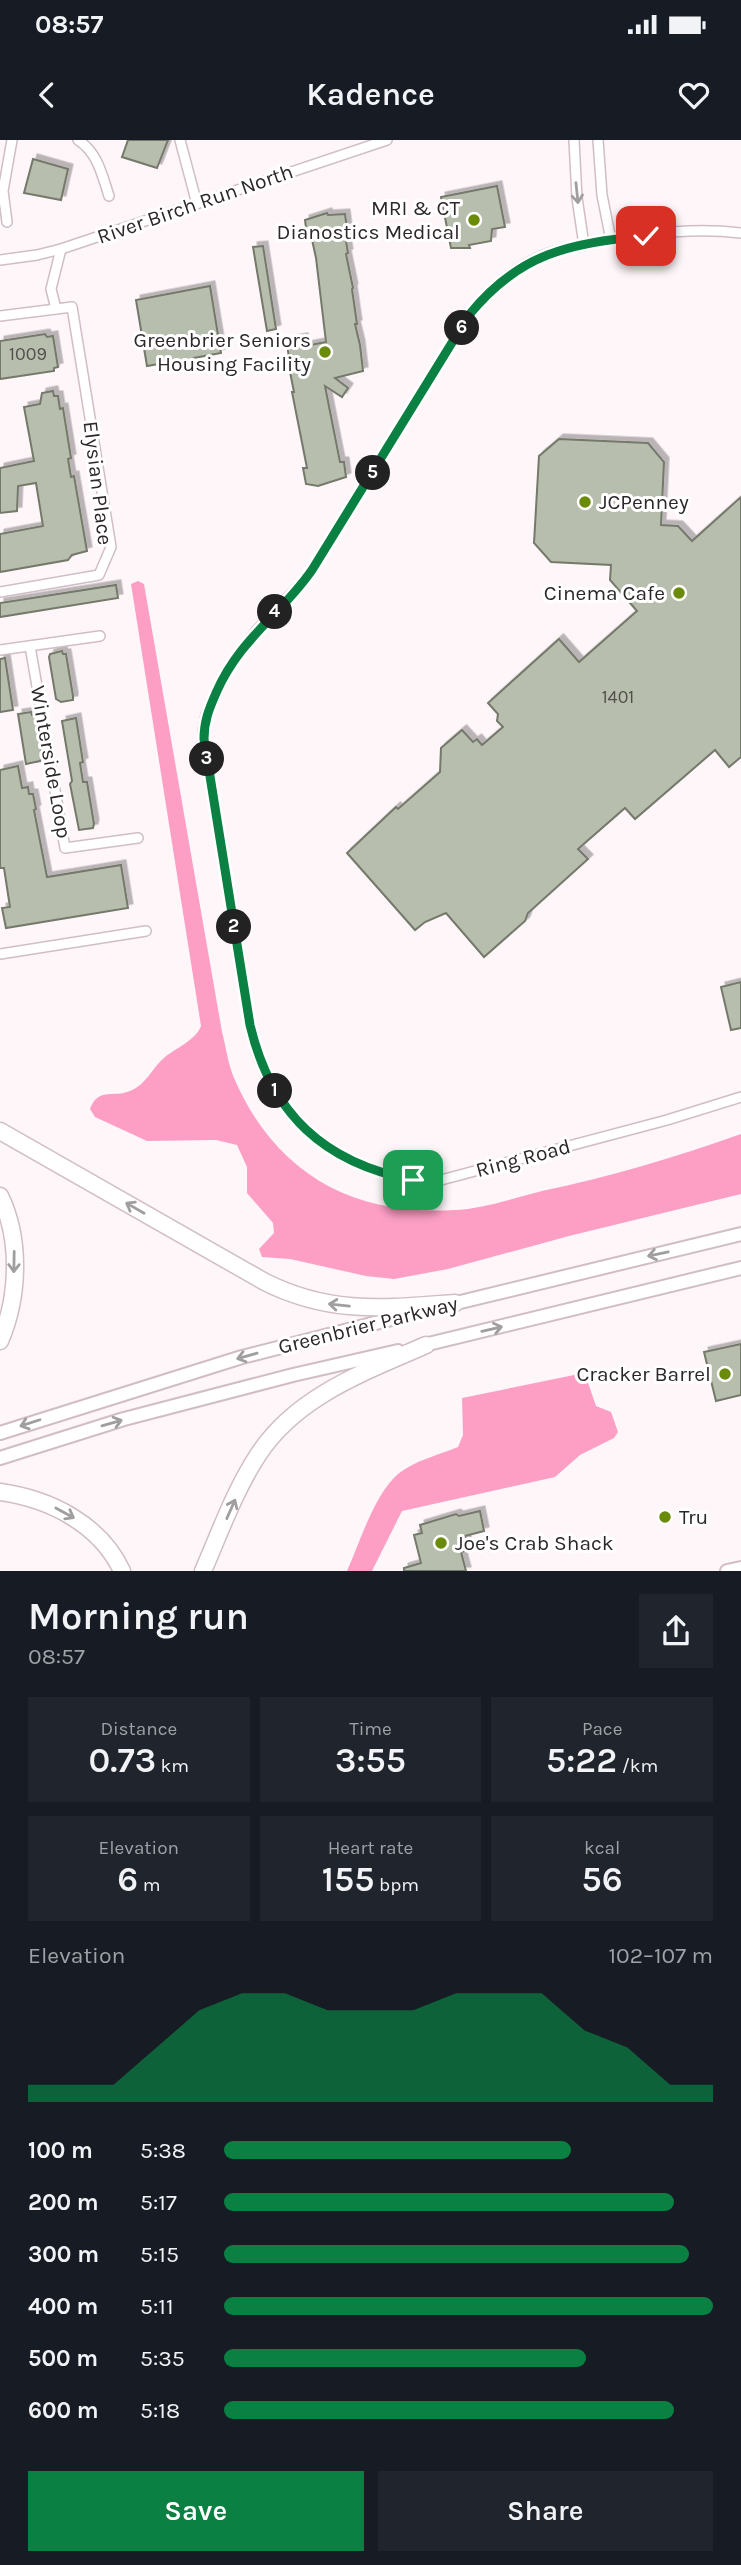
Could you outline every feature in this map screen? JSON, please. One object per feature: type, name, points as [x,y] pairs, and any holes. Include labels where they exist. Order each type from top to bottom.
[{"type":"highway","points":[[0,1131],[265,1282],[297,1296],[335,1306],[384,1308],[455,1303]]},
{"type":"highway","points":[[0,1196],[8,1217],[15,1253],[11,1302],[0,1341]]},
{"type":"highway","points":[[203,1571],[250,1468],[278,1429],[298,1411],[329,1390],[426,1345]]},
{"type":"highway","points":[[0,1492],[31,1498],[55,1507],[86,1525],[109,1550],[122,1571]]},
{"type":"main road","name":"Greenbrier Parkway","points":[[0,1433],[242,1357],[741,1234]]},
{"type":"main road","points":[[724,1238],[741,1240]]},
{"type":"main road","name":"Greenbrier Parkway","points":[[0,1458],[124,1419],[293,1375],[741,1268]]},
{"type":"main road","points":[[721,1273],[741,1275]]},
{"type":"main road","points":[[727,1571],[741,1568]]},
{"type":"street","points":[[7,222],[3,191],[12,140]]},
{"type":"street","points":[[78,140],[85,144],[96,159],[109,196]]},
{"type":"street","points":[[180,140],[197,204]]},
{"type":"street","name":"River Birch Run North","points":[[0,260],[61,249],[387,140]]},
{"type":"street","points":[[574,140],[577,198],[584,246]]},
{"type":"street","points":[[598,140],[602,195],[611,240]]},
{"type":"street","name":"Ring Road","points":[[741,233],[686,232],[611,240],[549,253],[520,268],[485,295],[469,315],[333,539],[297,590],[241,648],[218,687],[206,715],[204,739],[250,1025],[257,1053],[268,1080],[292,1116],[307,1132],[345,1158],[390,1175],[413,1180],[441,1180],[667,1120],[741,1097]]},
{"type":"street","points":[[0,316],[57,309],[51,289],[61,249]]},
{"type":"street","name":"Elysian Place","points":[[0,592],[99,575],[111,547],[72,307],[57,309]]},
{"type":"street","points":[[0,650],[100,636]]},
{"type":"street","name":"Winterside Loop","points":[[30,646],[65,848],[138,838]]},
{"type":"street","points":[[0,954],[146,930]]},
{"type":"shaded area","points":[[138,581],[144,584],[222,1032],[234,1078],[251,1111],[271,1140],[295,1163],[321,1182],[350,1196],[382,1205],[417,1210],[454,1210],[487,1205],[617,1173],[741,1134],[741,1194],[448,1269],[394,1279],[366,1276],[290,1259],[262,1257],[259,1249],[274,1233],[273,1223],[247,1193],[247,1167],[237,1145],[216,1140],[147,1141],[95,1117],[90,1109],[97,1098],[136,1088],[165,1057],[195,1035],[201,1026],[131,584]]},
{"type":"shaded area","points":[[579,1374],[586,1377],[596,1406],[611,1412],[618,1432],[614,1438],[580,1455],[555,1477],[402,1511],[372,1571],[347,1571],[375,1506],[389,1483],[411,1465],[458,1447],[463,1435],[462,1398]]},
{"type":"building","points":[[128,140],[168,140],[157,168],[122,157]]},
{"type":"building","points":[[33,159],[68,169],[61,200],[24,193]]},
{"type":"building","name":"MRI & CT Dianostics Medical","points":[[497,186],[505,227],[492,229],[491,241],[469,245],[470,248],[451,248],[441,197]]},
{"type":"building","name":"Greenbrier Seniors Housing Facility","points":[[327,213],[345,214],[346,254],[363,371],[335,378],[348,388],[342,397],[325,386],[340,462],[344,462],[346,477],[318,486],[306,484],[303,468],[307,468],[292,392],[287,345],[293,344],[292,340],[303,338],[305,346],[326,342],[316,258],[311,235],[307,236],[305,220]]},
{"type":"building","points":[[263,246],[276,329],[267,331],[253,247]]},
{"type":"building","points":[[210,286],[221,353],[194,358],[185,368],[176,361],[147,366],[136,300]]},
{"type":"building","points":[[45,334],[47,337],[53,336],[58,367],[54,368],[54,371],[0,379],[0,341]]},
{"type":"building","points":[[53,391],[54,396],[58,396],[60,409],[63,408],[71,458],[68,459],[71,477],[74,476],[87,551],[72,555],[68,560],[0,572],[0,534],[43,526],[36,483],[18,486],[17,511],[0,513],[0,468],[34,461],[24,407],[40,404],[42,393]]},
{"type":"building","points":[[559,439],[648,443],[664,462],[661,525],[678,526],[692,541],[741,497],[741,757],[729,767],[715,750],[635,819],[625,808],[578,849],[588,859],[484,957],[446,913],[425,922],[415,930],[347,853],[396,807],[398,809],[440,772],[441,748],[462,730],[473,742],[477,739],[482,745],[503,727],[497,721],[498,714],[488,703],[559,639],[579,662],[637,611],[610,580],[611,565],[551,562],[534,543],[539,456]]},
{"type":"building","points":[[116,585],[118,598],[0,617],[0,603]]},
{"type":"building","points":[[62,651],[66,654],[73,700],[61,702],[56,699],[49,657],[50,654]]},
{"type":"building","points":[[5,658],[13,710],[0,712],[0,659]]},
{"type":"building","points":[[31,712],[35,715],[42,757],[40,761],[26,764],[18,714]]},
{"type":"building","points":[[76,718],[83,762],[80,763],[83,782],[87,782],[94,824],[93,828],[79,830],[62,721]]},
{"type":"building","points":[[18,766],[22,788],[28,787],[29,794],[33,794],[47,877],[121,865],[128,908],[6,928],[2,908],[10,907],[4,868],[0,868],[0,770]]},
{"type":"building","points":[[741,982],[741,1028],[731,1030],[721,987]]},
{"type":"building","name":"Cracker Barrel","points":[[741,1344],[741,1395],[716,1401],[704,1352]]},
{"type":"building","name":"Joe's Crab Shack","points":[[480,1511],[484,1531],[465,1536],[467,1545],[464,1546],[465,1551],[461,1552],[466,1571],[404,1571],[404,1568],[421,1563],[414,1535],[422,1533],[420,1525],[456,1514],[459,1516]]},
{"type":"place","name":"MRI & CT Dianostics Medical","points":[[474,220]]},
{"type":"place","name":"Greenbrier Seniors Housing Facility","points":[[325,352]]},
{"type":"place","name":"JCPenney","points":[[585,502]]},
{"type":"place","name":"Cinema Cafe","points":[[679,593]]},
{"type":"place","name":"Cracker Barrel","points":[[725,1374]]},
{"type":"place","name":"Tru","points":[[665,1517]]},
{"type":"place","name":"Joe's Crab Shack","points":[[441,1543]]},
{"type":"route","points":[[413,1180],[366,1167],[324,1146],[292,1116],[268,1080],[250,1025],[204,739],[204,723],[218,687],[241,648],[297,590],[312,570],[469,315],[485,295],[511,274],[549,253],[611,240],[646,236]]}]
